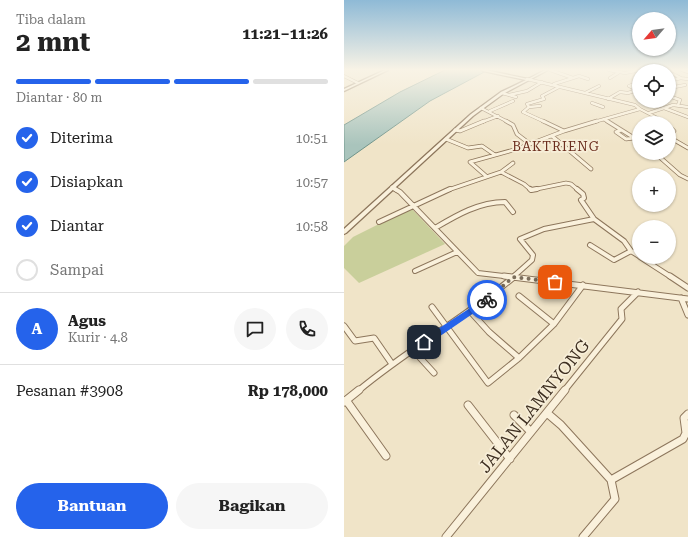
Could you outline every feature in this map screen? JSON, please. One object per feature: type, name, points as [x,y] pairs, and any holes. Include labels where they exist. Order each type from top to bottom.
[{"type":"street","points":[[344,232],[454,130],[499,95]]},
{"type":"street","points":[[509,95],[516,97]]},
{"type":"street","points":[[529,107],[527,104],[544,99],[542,96],[544,95]]},
{"type":"street","points":[[592,95],[635,105],[640,110],[654,116]]},
{"type":"street","points":[[608,99],[615,95]]},
{"type":"street","points":[[602,98],[592,103],[603,107]]},
{"type":"street","points":[[676,99],[680,100],[678,105],[688,107]]},
{"type":"street","points":[[490,111],[513,101]]},
{"type":"street","points":[[540,106],[529,107],[523,112],[564,131]]},
{"type":"street","points":[[481,108],[490,111],[513,124],[517,134],[530,144]]},
{"type":"street","points":[[649,113],[664,108],[688,118]]},
{"type":"street","points":[[486,176],[470,162],[530,144],[564,131],[640,110]]},
{"type":"street","points":[[454,130],[460,130],[498,116]]},
{"type":"street","points":[[605,120],[621,130],[616,132],[624,138],[632,138]]},
{"type":"street","points":[[552,136],[591,169]]},
{"type":"street","points":[[446,139],[468,148],[482,146],[495,155]]},
{"type":"street","points":[[676,142],[688,148]]},
{"type":"street","points":[[664,160],[688,179]]},
{"type":"street","points":[[379,222],[412,204],[486,176],[501,172],[501,170],[513,163]]},
{"type":"street","points":[[501,172],[524,184],[531,190],[566,183],[571,184],[583,194],[584,198],[581,200],[594,219],[624,241],[631,251],[614,260],[590,245]]},
{"type":"street","points":[[392,187],[400,192],[478,273],[688,299]]},
{"type":"street","points":[[434,228],[462,213],[488,203],[505,202],[513,212]]},
{"type":"street","points":[[386,456],[345,401],[392,364],[487,300],[532,260],[532,255],[520,239],[544,229],[594,219]]},
{"type":"street","points":[[415,271],[457,252]]},
{"type":"street","points":[[651,264],[688,288]]},
{"type":"street","points":[[432,307],[488,383],[519,358],[554,324],[583,286]]},
{"type":"street","name":"JALAN LAMNYONG","points":[[446,537],[622,319],[621,309],[638,292]]},
{"type":"street","points":[[519,296],[554,324]]},
{"type":"street","points":[[681,298],[688,316]]},
{"type":"street","points":[[470,311],[490,332],[519,358]]},
{"type":"street","points":[[344,326],[355,341],[374,338],[392,364]]},
{"type":"street","points":[[413,350],[434,373]]},
{"type":"street","points":[[468,405],[510,459]]},
{"type":"street","points":[[547,413],[562,425],[611,480],[616,499],[583,537]]},
{"type":"street","points":[[611,480],[683,439],[686,433],[684,418],[688,414]]},
{"type":"street","points":[[514,415],[531,432]]},
{"type":"green space","points":[[411,208],[445,244],[359,283],[344,268],[344,246],[353,237]]},
{"type":"water","points":[[395,95],[441,95],[430,101],[344,162],[344,125]]},
{"type":"way so far","points":[[487,300],[513,277],[555,282]]},
{"type":"district","name":"BAKTRIENG","points":[[556,146]]},
{"type":"route","points":[[424,342],[456,319],[487,300]]}]
